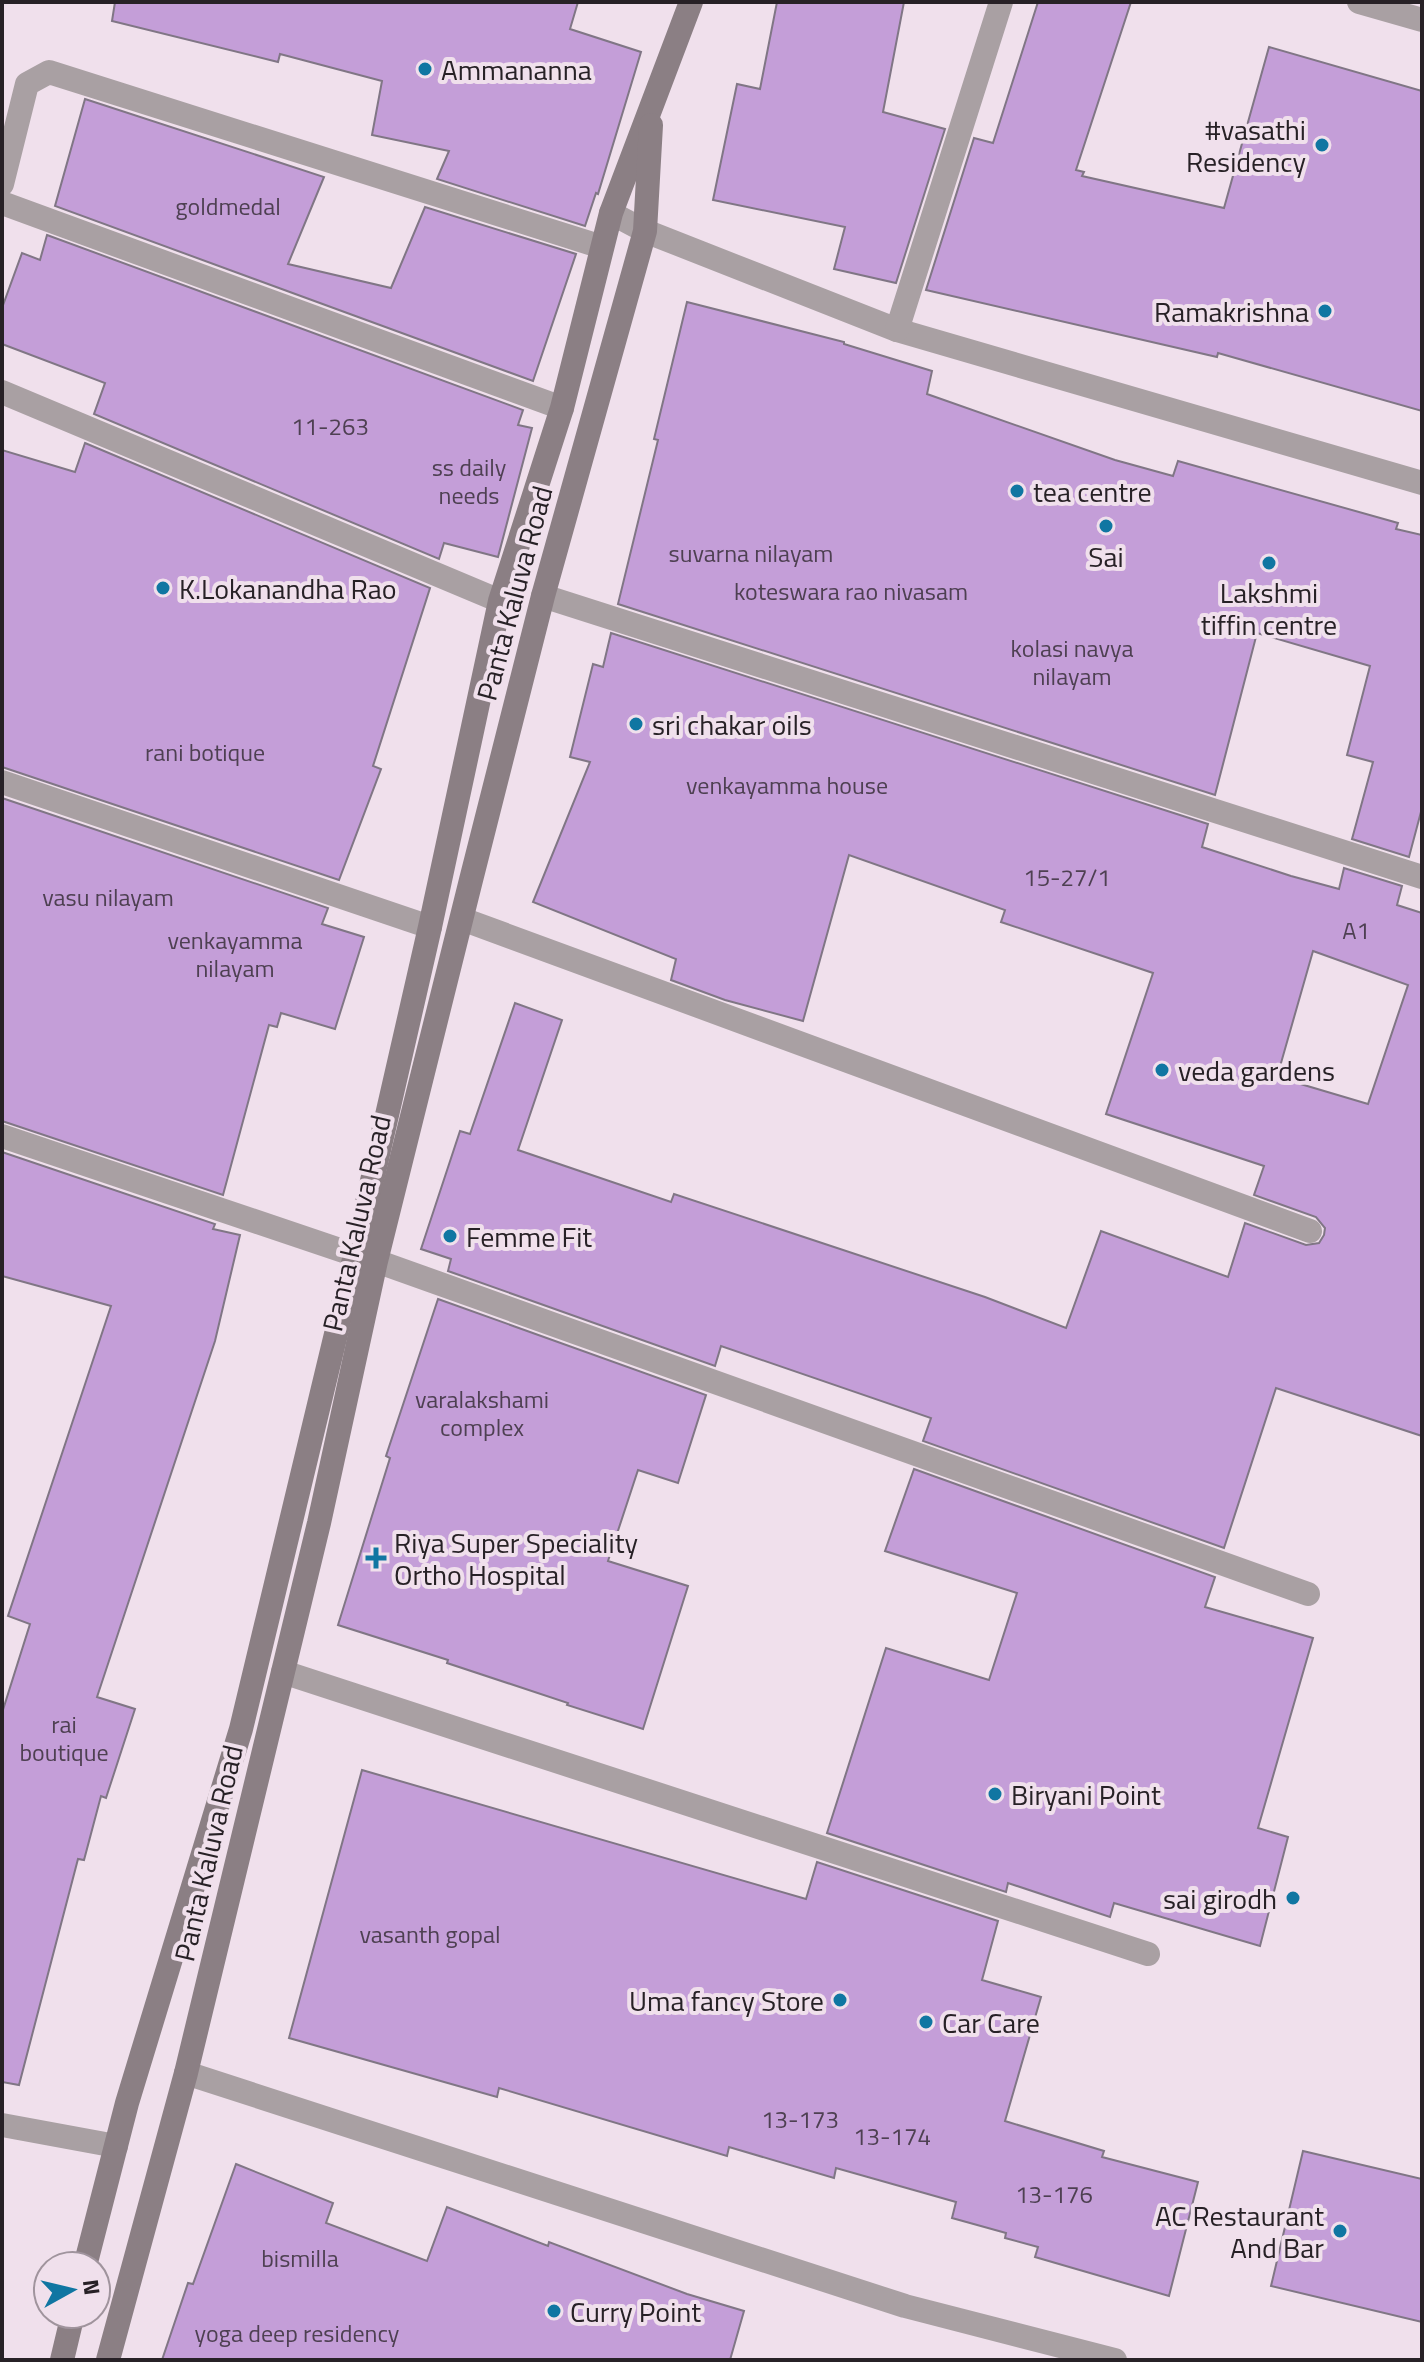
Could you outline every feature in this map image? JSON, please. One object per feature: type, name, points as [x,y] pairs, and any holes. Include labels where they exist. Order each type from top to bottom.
[{"type":"street","name":"Panta Kaluva Road","points":[[108,2360],[186,2073],[319,1523],[365,1258],[430,927],[500,601],[562,408],[611,213],[691,2]]},
{"type":"street","points":[[897,330],[1001,2]]},
{"type":"street","points":[[1359,2],[1422,20]]},
{"type":"street","points":[[2,184],[27,84],[49,72],[602,247]]},
{"type":"street","name":"Panta Kaluva Road","points":[[89,2250],[116,2146],[241,1729],[365,1258],[462,919],[543,596],[645,231],[653,99]]},
{"type":"street","points":[[2,203],[562,408]]},
{"type":"street","points":[[611,213],[645,231],[897,330],[1422,483]]},
{"type":"street","points":[[2,392],[500,601]]},
{"type":"street","points":[[543,596],[1422,877]]},
{"type":"street","points":[[2,782],[430,927]]},
{"type":"street","points":[[462,919],[1310,1231]]},
{"type":"street","points":[[2,1136],[365,1258],[1308,1594]]},
{"type":"street","points":[[283,1672],[1148,1954]]},
{"type":"street","points":[[186,2073],[905,2306],[1115,2360]]},
{"type":"street","points":[[2,2125],[116,2146]]},
{"type":"street","points":[[62,2360],[69,2330]]},
{"type":"building","points":[[115,2],[578,2],[570,29],[641,52],[598,194],[585,226],[437,179],[449,151],[372,135],[382,81],[280,54],[278,62],[112,21]]},
{"type":"building","points":[[777,2],[904,2],[883,112],[945,129],[896,283],[834,269],[845,227],[713,200],[737,84],[760,89]]},
{"type":"building","points":[[1038,2],[1131,2],[1076,170],[1084,172],[1082,176],[1224,208],[1269,47],[1422,91],[1422,411],[1218,353],[1217,357],[926,290],[974,138],[993,143]]},
{"type":"building","points":[[85,99],[324,177],[288,264],[391,288],[425,207],[576,254],[533,381],[55,206]]},
{"type":"building","points":[[47,235],[523,410],[518,425],[532,428],[498,557],[444,543],[439,559],[94,414],[105,383],[2,344],[2,308],[22,253],[40,260]]},
{"type":"building","points":[[687,302],[844,342],[932,371],[927,394],[1115,460],[1173,476],[1178,461],[1398,523],[1396,529],[1422,535],[1422,808],[1409,857],[1352,839],[1373,762],[1347,755],[1370,666],[1257,633],[1215,795],[618,604],[658,440],[654,439]]},
{"type":"building","points":[[85,443],[430,588],[373,766],[381,769],[339,880],[2,767],[2,450],[75,472]]},
{"type":"building","points":[[611,633],[1208,824],[1202,847],[1291,876],[1339,889],[1344,868],[1402,886],[1397,905],[1422,913],[1422,1436],[1276,1388],[1224,1548],[923,1441],[931,1418],[721,1346],[715,1366],[448,1271],[451,1259],[421,1249],[460,1131],[470,1134],[515,1003],[562,1020],[518,1150],[671,1202],[674,1194],[985,1297],[1066,1328],[1101,1231],[1228,1277],[1245,1223],[1306,1245],[1319,1243],[1324,1235],[1325,1228],[1316,1217],[1254,1195],[1264,1166],[1106,1114],[1153,973],[1001,922],[1005,910],[849,855],[803,1021],[725,1000],[671,980],[676,959],[533,902],[590,762],[570,757],[593,664],[603,667]],"holes":[[[1313,951],[1408,985],[1368,1104],[1277,1077]]]},
{"type":"building","points":[[2,798],[328,908],[322,924],[364,937],[335,1029],[281,1013],[277,1027],[269,1025],[223,1195],[2,1121]]},
{"type":"building","points":[[2,1152],[215,1224],[213,1229],[240,1235],[215,1341],[97,1697],[135,1709],[106,1798],[101,1796],[84,1860],[78,1859],[19,2085],[2,2082],[2,1713],[30,1624],[8,1616],[111,1306],[2,1276]]},
{"type":"building","points":[[438,1299],[706,1395],[678,1483],[638,1470],[608,1561],[688,1586],[643,1729],[338,1625],[390,1458],[386,1456]]},
{"type":"building","points":[[914,1469],[1215,1577],[1205,1607],[1313,1638],[1258,1828],[1288,1837],[1260,1946],[1114,1903],[1110,1917],[1008,1883],[1006,1892],[827,1833],[886,1648],[989,1680],[1017,1593],[885,1551]]},
{"type":"building","points":[[362,1770],[806,1899],[817,1862],[998,1921],[982,1980],[1041,1997],[1005,2121],[1104,2151],[1102,2157],[1198,2182],[1169,2296],[1035,2257],[1038,2247],[1005,2238],[1006,2233],[952,2218],[956,2202],[836,2168],[834,2178],[729,2147],[727,2156],[499,2088],[497,2097],[289,2038]]},
{"type":"building","name":"AC Restaurant And Bar","points":[[1303,2151],[1422,2179],[1422,2322],[1271,2286]]},
{"type":"building","points":[[236,2164],[333,2203],[326,2223],[427,2261],[447,2207],[548,2246],[549,2242],[687,2294],[744,2311],[730,2360],[162,2360],[188,2283],[193,2284]]},
{"type":"place","name":"Ammananna","points":[[425,69]]},
{"type":"place","name":"#vasathi Residency","points":[[1322,145]]},
{"type":"place","name":"Ramakrishna","points":[[1325,311]]},
{"type":"place","name":"tea centre","points":[[1017,491]]},
{"type":"place","name":"Sai","points":[[1106,526]]},
{"type":"place","name":"Lakshmi tiffin centre","points":[[1269,563]]},
{"type":"place","name":"K.Lokanandha Rao","points":[[163,588]]},
{"type":"place","name":"sri chakar oils","points":[[636,724]]},
{"type":"place","name":"veda gardens","points":[[1162,1070]]},
{"type":"place","name":"Femme Fit","points":[[450,1236]]},
{"type":"place","name":"Riya Super Speciality Ortho Hospital","points":[[376,1558]]},
{"type":"place","name":"Biryani Point","points":[[995,1794]]},
{"type":"place","name":"sai girodh","points":[[1293,1898]]},
{"type":"place","name":"Uma fancy Store","points":[[840,2000]]},
{"type":"place","name":"Car Care","points":[[926,2022]]},
{"type":"place","name":"AC Restaurant And Bar","points":[[1340,2231]]},
{"type":"place","name":"Curry Point","points":[[554,2311]]}]
